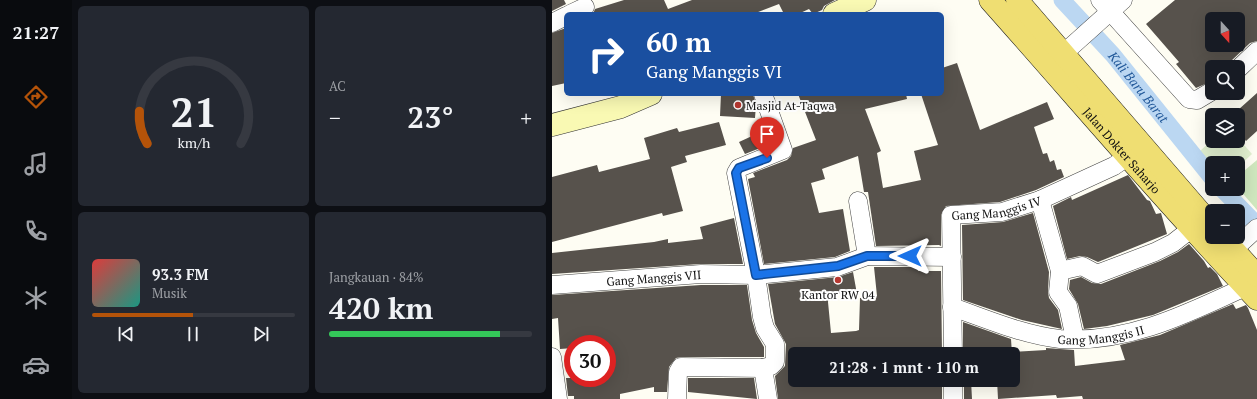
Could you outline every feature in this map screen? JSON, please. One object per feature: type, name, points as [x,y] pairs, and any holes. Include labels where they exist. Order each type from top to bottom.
[{"type":"main road","name":"Jalan Dokter Saharjo","points":[[990,0],[1062,80],[1190,229],[1253,287]]},
{"type":"main road","name":"Jalan Dokter Saharjo","points":[[1017,0],[1071,47],[1205,217]]},
{"type":"main road","points":[[1227,244],[1253,287]]},
{"type":"street","points":[[838,12],[865,0]]},
{"type":"street","points":[[1071,47],[1093,27],[1111,4],[1189,99],[1197,100],[1205,95]]},
{"type":"street","points":[[552,23],[564,17]]},
{"type":"street","points":[[1245,62],[1257,51]]},
{"type":"street","points":[[552,125],[621,107],[646,96]]},
{"type":"street","points":[[677,399],[678,372],[681,367],[763,368],[771,366],[775,362],[775,344],[765,328],[762,317],[756,275],[736,173],[739,168],[783,150],[764,96]]},
{"type":"street","name":"Gang Manggis IV","points":[[952,257],[951,215],[1002,212],[1040,200],[1114,166],[1127,157]]},
{"type":"street","points":[[1040,200],[1060,271],[1058,292],[1068,306],[1075,339]]},
{"type":"street","points":[[858,201],[867,256]]},
{"type":"street","points":[[1060,271],[1082,266],[1097,274],[1155,252],[1173,243],[1190,229]]},
{"type":"street","points":[[756,275],[838,266],[867,256],[952,257],[953,347]]},
{"type":"street","name":"Gang Manggis VII","points":[[552,285],[702,274],[756,275]]},
{"type":"street","name":"Gang Manggis II","points":[[952,308],[1024,332],[1050,337],[1075,339],[1116,336],[1147,329],[1253,287]]},
{"type":"street","points":[[552,357],[558,399]]},
{"type":"street","points":[[763,368],[768,399]]},
{"type":"street","points":[[953,387],[953,399]]},
{"type":"green space","points":[[1205,146],[1205,148],[1245,148],[1245,146],[1252,154],[1245,160],[1245,156],[1205,156],[1200,151]]},
{"type":"green space","points":[[1257,160],[1257,210],[1245,196],[1245,170]]},
{"type":"building","points":[[552,0],[564,0],[566,4],[552,11]]},
{"type":"building","points":[[624,0],[664,0],[668,9],[692,0],[835,0],[824,6],[822,10],[818,12],[811,12],[809,9],[802,12],[783,12],[779,4],[758,12],[594,12],[595,9]]},
{"type":"building","points":[[1175,0],[1257,0],[1257,41],[1250,43],[1245,48],[1245,12],[1205,12],[1205,52],[1240,52],[1232,60],[1205,60],[1205,84],[1196,88],[1176,64],[1179,62],[1146,24]]},
{"type":"building","points":[[564,29],[564,83],[552,86],[552,33]]},
{"type":"building","points":[[957,63],[980,130],[1047,102],[1054,119],[1034,127],[1043,154],[1047,153],[1050,162],[1054,160],[1057,170],[1061,169],[1064,177],[1036,190],[1000,202],[946,206],[941,215],[941,246],[876,246],[868,192],[864,192],[858,156],[822,169],[825,179],[811,183],[819,213],[843,209],[850,251],[835,257],[764,264],[748,179],[755,177],[753,173],[787,160],[791,156],[793,148],[816,140],[799,96],[906,96],[907,99],[865,109],[881,151],[877,153],[883,188],[921,180],[914,151],[938,145],[922,96],[944,96],[944,67]]},
{"type":"building","points":[[1257,93],[1257,131],[1246,141],[1245,108],[1240,108]]},
{"type":"building","name":"Masjid At-Taqwa","points":[[721,96],[754,96],[756,105],[755,118],[720,116]]},
{"type":"building","points":[[719,122],[726,145],[685,156],[687,162],[671,167],[683,211],[663,216],[662,213],[552,242],[552,177],[597,165],[599,172],[650,159],[644,138],[677,128],[679,132]]},
{"type":"building","points":[[765,130],[770,144],[745,154],[739,142]]},
{"type":"building","points":[[1128,175],[1147,200],[1150,201],[1156,214],[1161,213],[1167,234],[1098,262],[1087,257],[1080,256],[1067,259],[1053,206],[1071,197],[1072,200]]},
{"type":"building","points":[[1033,213],[1049,272],[1049,298],[1058,310],[1062,329],[1022,320],[963,300],[962,225],[1003,222]]},
{"type":"building","points":[[734,218],[743,264],[700,264],[552,274],[552,253],[654,242],[668,239],[668,243],[703,239],[700,227]]},
{"type":"building","points":[[1189,244],[1204,261],[1208,268],[1210,267],[1217,274],[1223,286],[1153,315],[1107,326],[1084,329],[1078,304],[1069,289],[1070,280],[1081,277],[1092,283],[1101,284],[1160,261],[1178,252]]},
{"type":"building","points":[[874,267],[917,267],[918,271],[941,271],[942,347],[788,347],[788,387],[942,387],[942,399],[778,399],[775,376],[785,366],[786,344],[775,324],[768,284],[838,277],[853,272],[857,294],[829,293],[828,302],[831,333],[859,330],[860,298],[877,296]]},
{"type":"building","points":[[701,285],[747,285],[752,320],[756,333],[764,347],[764,357],[676,358],[669,367],[667,392],[654,392],[654,387],[620,394],[620,399],[574,399],[574,396],[568,396],[567,387],[616,387],[616,335],[564,335],[564,349],[560,349],[558,318],[552,319],[552,295]]},
{"type":"building","points":[[1233,304],[1236,309],[1246,305],[1257,330],[1257,399],[1083,399],[1082,396],[1057,398],[1056,395],[998,399],[997,387],[1020,387],[1020,352],[1046,350],[1046,348],[1074,350],[1075,366],[1125,360],[1120,345],[1160,335]]},
{"type":"building","points":[[963,322],[1011,339],[1012,347],[963,347]]},
{"type":"building","points":[[688,378],[754,378],[757,399],[688,392]]},
{"type":"building","points":[[964,387],[971,387],[972,399],[964,399]]},
{"type":"waterway","name":"Kali Baru Barat","points":[[1062,0],[1113,55],[1205,169]]},
{"type":"waterway","name":"Kali Baru Barat","points":[[1229,196],[1257,225]]},
{"type":"place","name":"Masjid At-Taqwa","points":[[738,105]]},
{"type":"place","name":"Kantor RW 04","points":[[838,280]]},
{"type":"route","points":[[767,158],[739,168],[736,173],[756,275],[838,266],[867,256],[910,256]]}]
